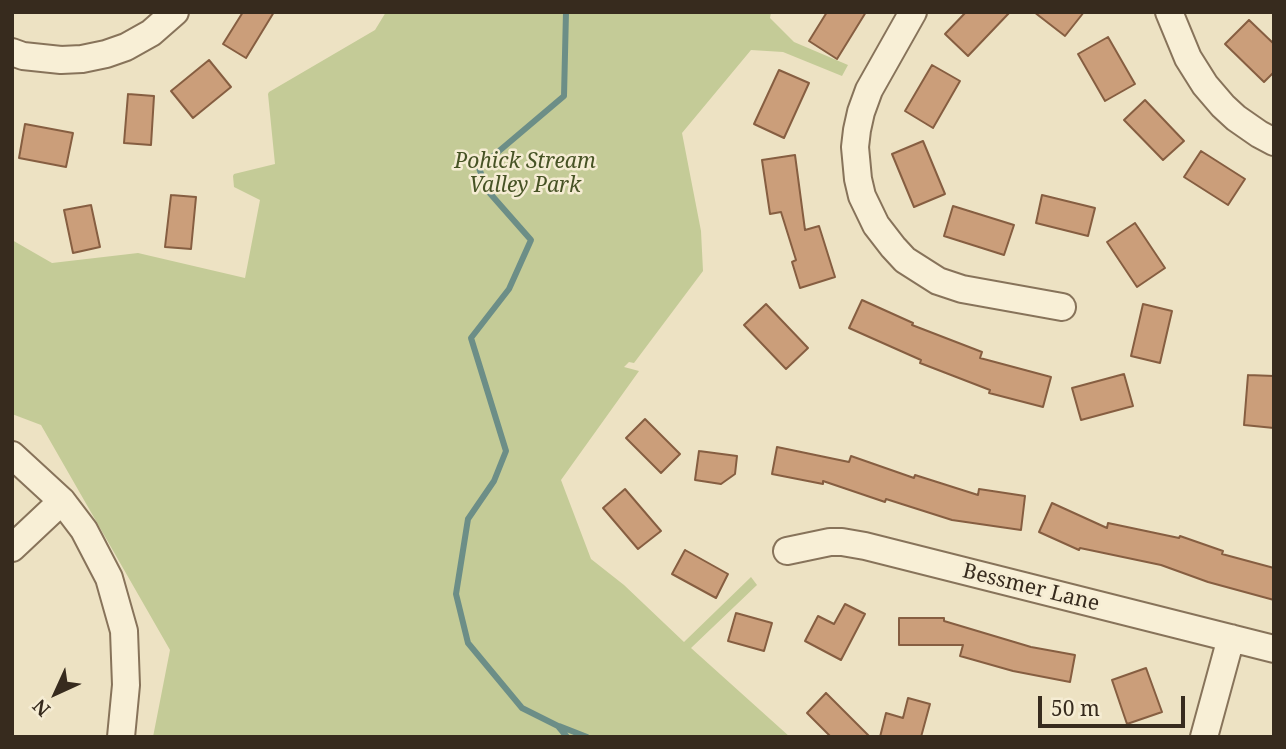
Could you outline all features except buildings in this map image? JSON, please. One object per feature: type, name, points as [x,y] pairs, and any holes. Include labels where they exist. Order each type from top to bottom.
[{"type":"street","points":[[12,52],[23,56],[61,60],[106,54],[126,47],[151,33],[175,12]]},
{"type":"street","points":[[913,12],[869,90],[860,112],[855,147],[858,179],[862,196],[876,225],[905,260],[938,281],[962,289],[1062,307]]},
{"type":"street","points":[[1169,12],[1182,46],[1205,85],[1236,118],[1274,142]]},
{"type":"street","points":[[12,455],[62,501],[84,530],[109,578],[124,631],[126,685],[121,737]]},
{"type":"street","points":[[12,548],[62,501]]},
{"type":"street","name":"Bessmer Lane","points":[[787,551],[830,542],[865,546],[1274,649]]},
{"type":"street","points":[[1204,737],[1231,638]]},
{"type":"green space","name":"Pohick Stream Valley Park","points":[[386,12],[771,12],[770,18],[794,42],[848,65],[842,76],[783,52],[751,50],[682,133],[701,231],[703,271],[634,363],[629,362],[624,367],[639,371],[561,480],[591,559],[624,585],[684,642],[751,577],[757,585],[691,648],[790,737],[153,737],[170,650],[41,425],[12,414],[12,240],[52,263],[138,253],[245,278],[260,200],[234,187],[233,176],[275,164],[269,92],[375,30]]},
{"type":"waterway","points":[[566,12],[564,96],[479,168],[487,190],[531,240],[509,289],[471,338],[506,451],[494,481],[468,519],[456,594],[468,643],[522,708],[558,726],[567,737]]},
{"type":"waterway","points":[[559,726],[587,737]]}]
